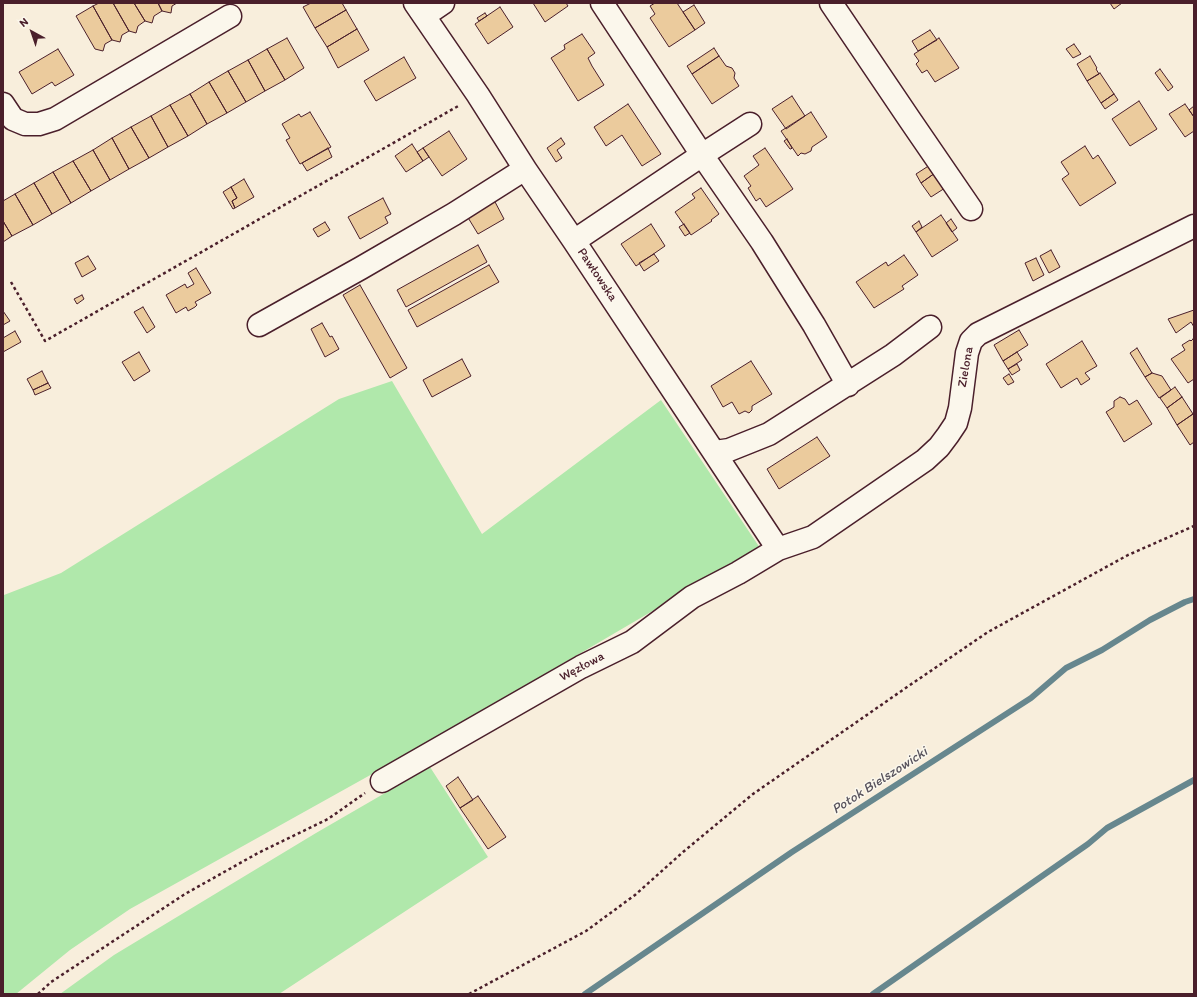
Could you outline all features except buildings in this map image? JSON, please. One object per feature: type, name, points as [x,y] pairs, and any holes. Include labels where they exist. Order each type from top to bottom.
[{"type":"street","points":[[419,10],[443,3]]},
{"type":"street","points":[[602,3],[702,155],[762,242],[814,325],[848,384]]},
{"type":"street","points":[[831,3],[971,209]]},
{"type":"street","name":"Pawłowska","points":[[419,10],[478,95],[525,169],[715,452],[778,549]]},
{"type":"street","points":[[3,104],[13,119],[25,124],[39,124],[54,119],[230,16]]},
{"type":"street","points":[[574,241],[750,124]]},
{"type":"street","points":[[259,325],[454,214],[525,169]]},
{"type":"street","name":"Zielona","points":[[778,549],[813,537],[925,460],[939,447],[956,423],[960,408],[967,353],[971,342],[978,334],[1194,226]]},
{"type":"street","points":[[715,452],[735,448],[769,434],[893,355],[930,327]]},
{"type":"street","name":"Węzłowa","points":[[382,781],[581,667],[632,642],[692,597],[738,573],[778,549]]},
{"type":"path","points":[[11,282],[45,341],[478,95]]},
{"type":"path","points":[[469,994],[586,931],[635,896],[683,852],[753,794],[988,632],[1128,555],[1194,526]]},
{"type":"path","points":[[38,994],[51,982],[185,894],[258,853],[328,818],[382,781]]},
{"type":"green space","points":[[392,381],[482,534],[661,400],[760,548],[417,749],[130,909],[70,950],[16,994],[3,994],[3,589],[4,595],[61,573],[339,399]]},
{"type":"green space","points":[[430,767],[488,857],[279,994],[60,994],[114,955],[316,833]]},
{"type":"waterway","name":"Potok Bielszowicki","points":[[585,994],[792,852],[1031,698],[1066,668],[1102,650],[1150,620],[1194,599]]},
{"type":"waterway","points":[[873,994],[1088,844],[1107,828],[1194,780]]}]
